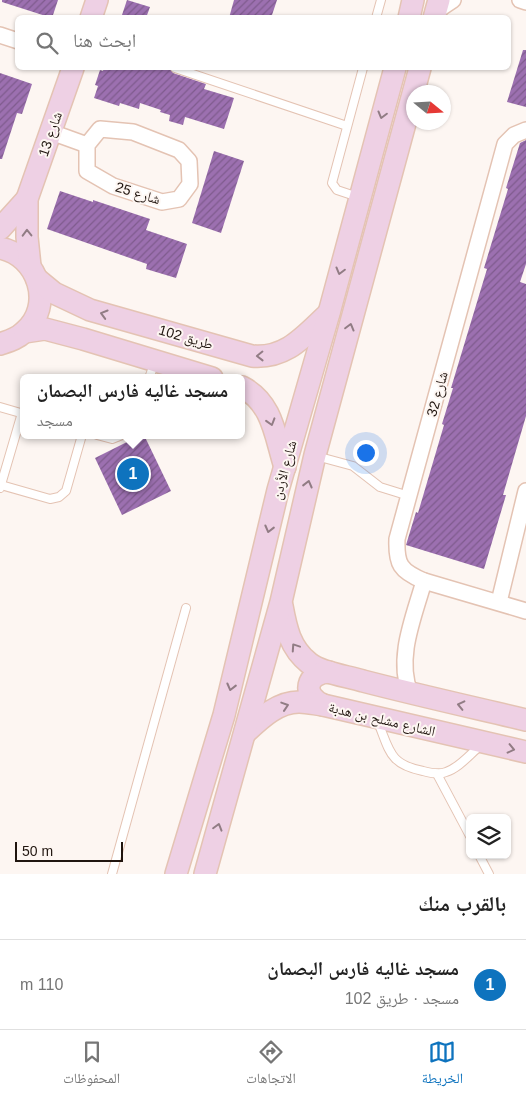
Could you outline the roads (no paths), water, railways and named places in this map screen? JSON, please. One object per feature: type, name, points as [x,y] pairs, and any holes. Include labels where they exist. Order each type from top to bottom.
[{"type":"main road","points":[[91,15],[97,0]]},
{"type":"main road","points":[[410,15],[413,0]]},
{"type":"main road","name":"شارع 13","points":[[25,332],[34,320],[39,307],[40,293],[27,237],[27,200],[71,70]]},
{"type":"main road","name":"شارع الأردن","points":[[176,874],[224,715],[285,468],[394,70]]},
{"type":"main road","name":"شارع الأردن","points":[[205,874],[281,602],[315,455],[419,70]]},
{"type":"main road","name":"شارع 13","points":[[0,229],[27,200]]},
{"type":"main road","name":"طريق 102","points":[[0,248],[20,256],[54,293],[90,310],[252,356],[263,357],[284,352],[329,313]]},
{"type":"main road","points":[[0,344],[14,340],[25,332],[45,329],[152,369],[185,374]]},
{"type":"main road","points":[[245,390],[254,394],[266,408],[285,468]]},
{"type":"main road","points":[[281,602],[286,631],[292,643],[310,664],[329,672],[526,720]]},
{"type":"main road","points":[[323,705],[315,701],[310,694],[309,685],[313,677],[320,672],[329,672]]},
{"type":"main road","name":"الشارع مشلح بن هدبة","points":[[245,732],[265,715],[283,705],[298,702],[323,705],[526,752]]},
{"type":"street","points":[[436,10],[453,0]]},
{"type":"street","points":[[520,0],[526,2]]},
{"type":"street","points":[[0,35],[15,40]]},
{"type":"street","name":"شارع 25","points":[[100,129],[133,132],[179,150],[189,161],[190,184],[179,199],[162,202],[113,186],[87,171],[87,145],[100,129]]},
{"type":"street","name":"شارع 32","points":[[526,130],[514,135],[505,144],[397,539],[396,556],[402,567],[411,576],[424,582],[526,611]]},
{"type":"street","points":[[51,132],[87,145]]},
{"type":"street","points":[[498,602],[526,491]]},
{"type":"street","points":[[410,693],[404,675],[404,656],[424,582]]},
{"type":"lane","points":[[377,15],[381,0]]},
{"type":"lane","points":[[181,70],[347,126]]},
{"type":"lane","points":[[360,197],[336,190],[332,183],[362,70]]},
{"type":"lane","points":[[0,407],[20,412]]},
{"type":"lane","points":[[20,423],[0,486],[50,499],[59,497],[66,491],[81,439]]},
{"type":"lane","points":[[315,455],[353,466],[380,487],[409,496]]},
{"type":"lane","points":[[112,874],[186,608]]},
{"type":"lane","points":[[376,717],[393,755],[399,763],[408,768],[436,774],[447,772],[484,743]]},
{"type":"lane","points":[[436,774],[466,829]]},
{"type":"lane","points":[[482,859],[489,874]]},
{"type":"place","name":"مسجد غاليه فارس البصمان","points":[[133,474]]}]
